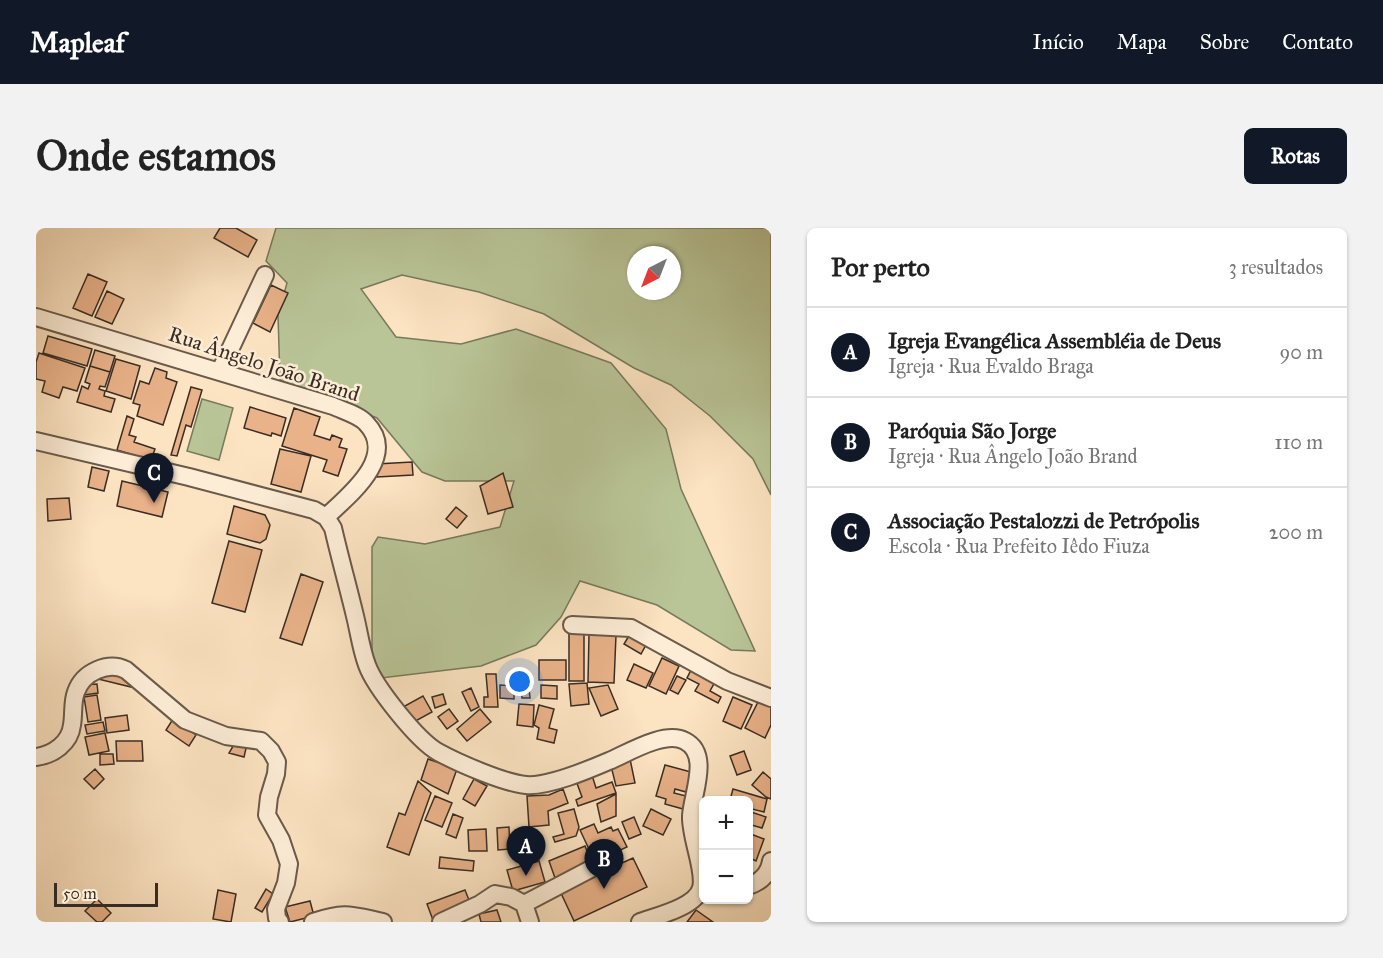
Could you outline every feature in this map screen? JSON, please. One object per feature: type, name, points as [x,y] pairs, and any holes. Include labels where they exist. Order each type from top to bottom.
[{"type":"street","points":[[220,371],[265,275]]},
{"type":"street","name":"Rua Ângelo João Brand","points":[[36,317],[333,406],[366,423],[373,435],[377,452],[370,471],[355,490],[326,517]]},
{"type":"street","points":[[36,441],[314,510],[326,517],[333,528],[367,666],[385,698],[436,751],[505,780],[528,785],[557,780],[661,739],[673,736],[687,741],[695,751],[699,767],[691,815],[691,828],[699,866]]},
{"type":"street","points":[[572,625],[631,628],[727,681],[771,698]]},
{"type":"street","points":[[36,757],[54,751],[67,739],[72,727],[76,690],[84,680],[105,666],[117,666],[126,670],[185,720],[226,736],[261,741],[271,751],[277,762],[267,815],[281,840],[289,864],[286,883],[276,909],[280,922]]},
{"type":"street","points":[[753,884],[764,878],[770,870],[771,861]]},
{"type":"street","points":[[524,904],[604,862]]},
{"type":"street","points":[[640,922],[684,906],[699,892]]},
{"type":"street","points":[[441,922],[480,904],[495,894],[511,897],[524,904],[530,922]]},
{"type":"street","points":[[313,922],[331,916],[350,914],[383,922]]},
{"type":"green space","points":[[276,228],[771,228],[771,495],[753,459],[710,416],[671,385],[634,368],[544,314],[479,292],[402,275],[361,289],[396,337],[461,344],[516,329],[611,363],[666,429],[681,489],[755,651],[731,650],[657,605],[580,581],[561,617],[536,645],[481,666],[381,678],[372,654],[372,547],[378,537],[425,544],[500,527],[514,481],[445,481],[422,472],[377,418],[280,380],[278,315],[287,283],[266,261]]},
{"type":"green space","points":[[202,399],[233,408],[219,460],[187,451]]},
{"type":"building","points":[[220,228],[236,228],[257,240],[248,257],[214,238]]},
{"type":"building","points":[[88,274],[107,282],[92,316],[73,308]]},
{"type":"building","points":[[271,285],[288,293],[270,332],[253,323]]},
{"type":"building","points":[[107,291],[124,299],[112,324],[95,317]]},
{"type":"building","points":[[48,336],[92,349],[87,366],[43,353]]},
{"type":"building","points":[[95,350],[115,356],[110,372],[90,366]]},
{"type":"building","points":[[39,353],[85,368],[77,391],[63,387],[59,398],[42,392],[45,381],[36,379],[36,362]]},
{"type":"building","points":[[116,359],[140,366],[131,399],[106,391]]},
{"type":"building","points":[[90,366],[110,372],[105,387],[100,386],[99,389],[105,391],[104,396],[115,399],[111,412],[77,402],[82,386],[88,389],[90,384],[85,382]]},
{"type":"building","points":[[155,368],[167,372],[166,378],[177,382],[163,425],[137,416],[140,405],[133,403],[140,381],[149,384]]},
{"type":"building","points":[[191,387],[202,390],[191,427],[186,425],[177,456],[171,455]]},
{"type":"building","points":[[250,407],[286,418],[281,436],[272,433],[271,436],[244,428]]},
{"type":"building","points":[[294,408],[320,417],[314,435],[330,440],[332,435],[342,439],[339,447],[347,449],[338,476],[323,471],[327,460],[282,446]]},
{"type":"building","points":[[127,416],[134,419],[129,435],[136,437],[134,442],[155,449],[151,460],[117,450]]},
{"type":"building","points":[[280,449],[311,456],[301,492],[271,484]]},
{"type":"building","points":[[412,462],[413,475],[377,477],[376,464]]},
{"type":"building","points":[[92,467],[109,471],[104,491],[88,487]]},
{"type":"building","points":[[503,473],[513,507],[488,514],[480,486]]},
{"type":"building","points":[[122,481],[168,492],[162,517],[117,506]]},
{"type":"building","points":[[69,498],[71,519],[48,521],[47,499]]},
{"type":"building","points":[[234,506],[265,515],[270,525],[266,539],[260,543],[227,534]]},
{"type":"building","points":[[456,507],[467,516],[457,528],[446,519]]},
{"type":"building","points":[[229,541],[262,550],[245,612],[212,603]]},
{"type":"building","points":[[301,574],[323,582],[302,645],[280,638]]},
{"type":"building","points":[[569,631],[584,632],[584,681],[569,681]]},
{"type":"building","points":[[589,634],[616,635],[614,683],[588,682]]},
{"type":"building","points":[[630,634],[647,643],[641,654],[624,644]]},
{"type":"building","points":[[662,658],[679,666],[666,694],[649,686]]},
{"type":"building","points":[[539,660],[566,660],[566,680],[539,680]]},
{"type":"building","points":[[634,664],[653,673],[646,688],[627,680]]},
{"type":"building","points":[[692,668],[716,680],[710,691],[721,697],[718,703],[695,691],[699,684],[687,678]]},
{"type":"building","points":[[101,671],[133,679],[131,687],[98,679]]},
{"type":"building","points":[[486,674],[496,674],[498,707],[484,707],[484,697],[488,697]]},
{"type":"building","points":[[677,676],[686,680],[678,694],[670,690]]},
{"type":"building","points":[[528,677],[530,698],[522,698],[520,678]]},
{"type":"building","points":[[587,683],[589,704],[571,706],[569,684]]},
{"type":"building","points":[[97,684],[98,693],[84,695],[83,685]]},
{"type":"building","points":[[500,685],[514,686],[514,699],[500,698]]},
{"type":"building","points":[[541,685],[557,686],[557,699],[541,698]]},
{"type":"building","points":[[608,685],[618,709],[601,716],[589,688]]},
{"type":"building","points":[[471,688],[479,707],[471,711],[462,692]]},
{"type":"building","points":[[443,694],[446,704],[435,708],[432,697]]},
{"type":"building","points":[[97,695],[101,720],[88,722],[84,697]]},
{"type":"building","points":[[423,696],[432,712],[412,723],[403,707]]},
{"type":"building","points":[[733,697],[752,705],[741,729],[723,721]]},
{"type":"building","points":[[759,700],[771,706],[771,725],[765,738],[745,728]]},
{"type":"building","points":[[519,704],[534,705],[533,727],[517,725]]},
{"type":"building","points":[[539,705],[554,709],[549,728],[557,730],[554,743],[537,739],[539,728],[534,725]]},
{"type":"building","points":[[449,709],[458,721],[447,729],[438,717]]},
{"type":"building","points":[[480,709],[491,722],[467,741],[457,729]]},
{"type":"building","points":[[127,715],[129,730],[107,733],[105,718]]},
{"type":"building","points":[[173,719],[196,735],[189,746],[166,730]]},
{"type":"building","points":[[103,722],[105,731],[87,734],[85,725]]},
{"type":"building","points":[[105,733],[109,751],[89,755],[85,737]]},
{"type":"building","points":[[116,741],[142,741],[143,761],[117,761]]},
{"type":"building","points":[[236,741],[247,744],[244,757],[229,753]]},
{"type":"building","points":[[744,751],[751,770],[737,775],[730,756]]},
{"type":"building","points":[[100,754],[113,754],[114,764],[100,765]]},
{"type":"building","points":[[428,759],[457,769],[448,794],[421,780]]},
{"type":"building","points":[[630,759],[635,783],[616,786],[610,762]]},
{"type":"building","points":[[665,765],[691,772],[686,792],[675,789],[674,793],[686,796],[683,809],[665,804],[666,799],[656,796]]},
{"type":"building","points":[[95,769],[104,779],[94,789],[84,779]]},
{"type":"building","points":[[591,772],[596,788],[612,782],[616,793],[578,806],[576,800],[582,797],[575,778]]},
{"type":"building","points":[[763,772],[771,779],[771,799],[752,785]]},
{"type":"building","points":[[474,779],[487,786],[475,806],[463,799]]},
{"type":"building","points":[[418,781],[431,793],[409,855],[387,847],[399,813],[405,815]]},
{"type":"building","points":[[563,789],[568,803],[548,811],[549,825],[529,827],[527,796],[549,795]]},
{"type":"building","points":[[733,789],[767,799],[764,812],[753,809],[753,796],[731,796]]},
{"type":"building","points":[[616,794],[616,816],[601,822],[597,804]]},
{"type":"building","points":[[435,796],[452,803],[442,827],[425,820]]},
{"type":"building","points":[[574,809],[579,827],[576,836],[555,842],[553,837],[564,834],[558,813]]},
{"type":"building","points":[[651,809],[671,819],[663,835],[643,826]]},
{"type":"building","points":[[753,813],[766,817],[762,828],[753,825]]},
{"type":"building","points":[[453,814],[463,818],[456,838],[446,834]]},
{"type":"building","points":[[634,817],[641,834],[629,839],[622,822]]},
{"type":"building","points":[[594,824],[598,833],[611,827],[613,831],[618,829],[627,847],[595,862],[580,830]]},
{"type":"building","points":[[509,827],[510,849],[498,850],[497,828]]},
{"type":"building","points":[[486,829],[487,851],[469,851],[468,830]]},
{"type":"building","points":[[753,835],[764,839],[756,861],[753,860]]},
{"type":"building","points":[[585,846],[592,863],[555,878],[549,861]]},
{"type":"building","points":[[440,857],[474,861],[473,871],[439,868]]},
{"type":"building","points":[[633,858],[647,887],[574,921],[560,891]]},
{"type":"building","points":[[539,861],[545,882],[513,891],[507,870]]},
{"type":"building","points":[[266,889],[273,894],[262,912],[255,908]]},
{"type":"building","points":[[218,890],[236,894],[231,922],[213,919]]},
{"type":"building","points":[[465,890],[471,905],[433,920],[427,904]]},
{"type":"building","points":[[97,899],[111,913],[102,922],[97,922],[85,911]]},
{"type":"building","points":[[310,901],[314,916],[290,922],[285,907]]},
{"type":"building","points":[[497,910],[501,922],[481,922],[479,914]]},
{"type":"building","points":[[696,910],[713,922],[687,922]]},
{"type":"place","name":"Associação Pestalozzi de Petrópolis","points":[[154,503]]},
{"type":"place","name":"Igreja Evangélica Assembléia de Deus","points":[[526,876]]},
{"type":"place","name":"Paróquia São Jorge","points":[[604,889]]}]
